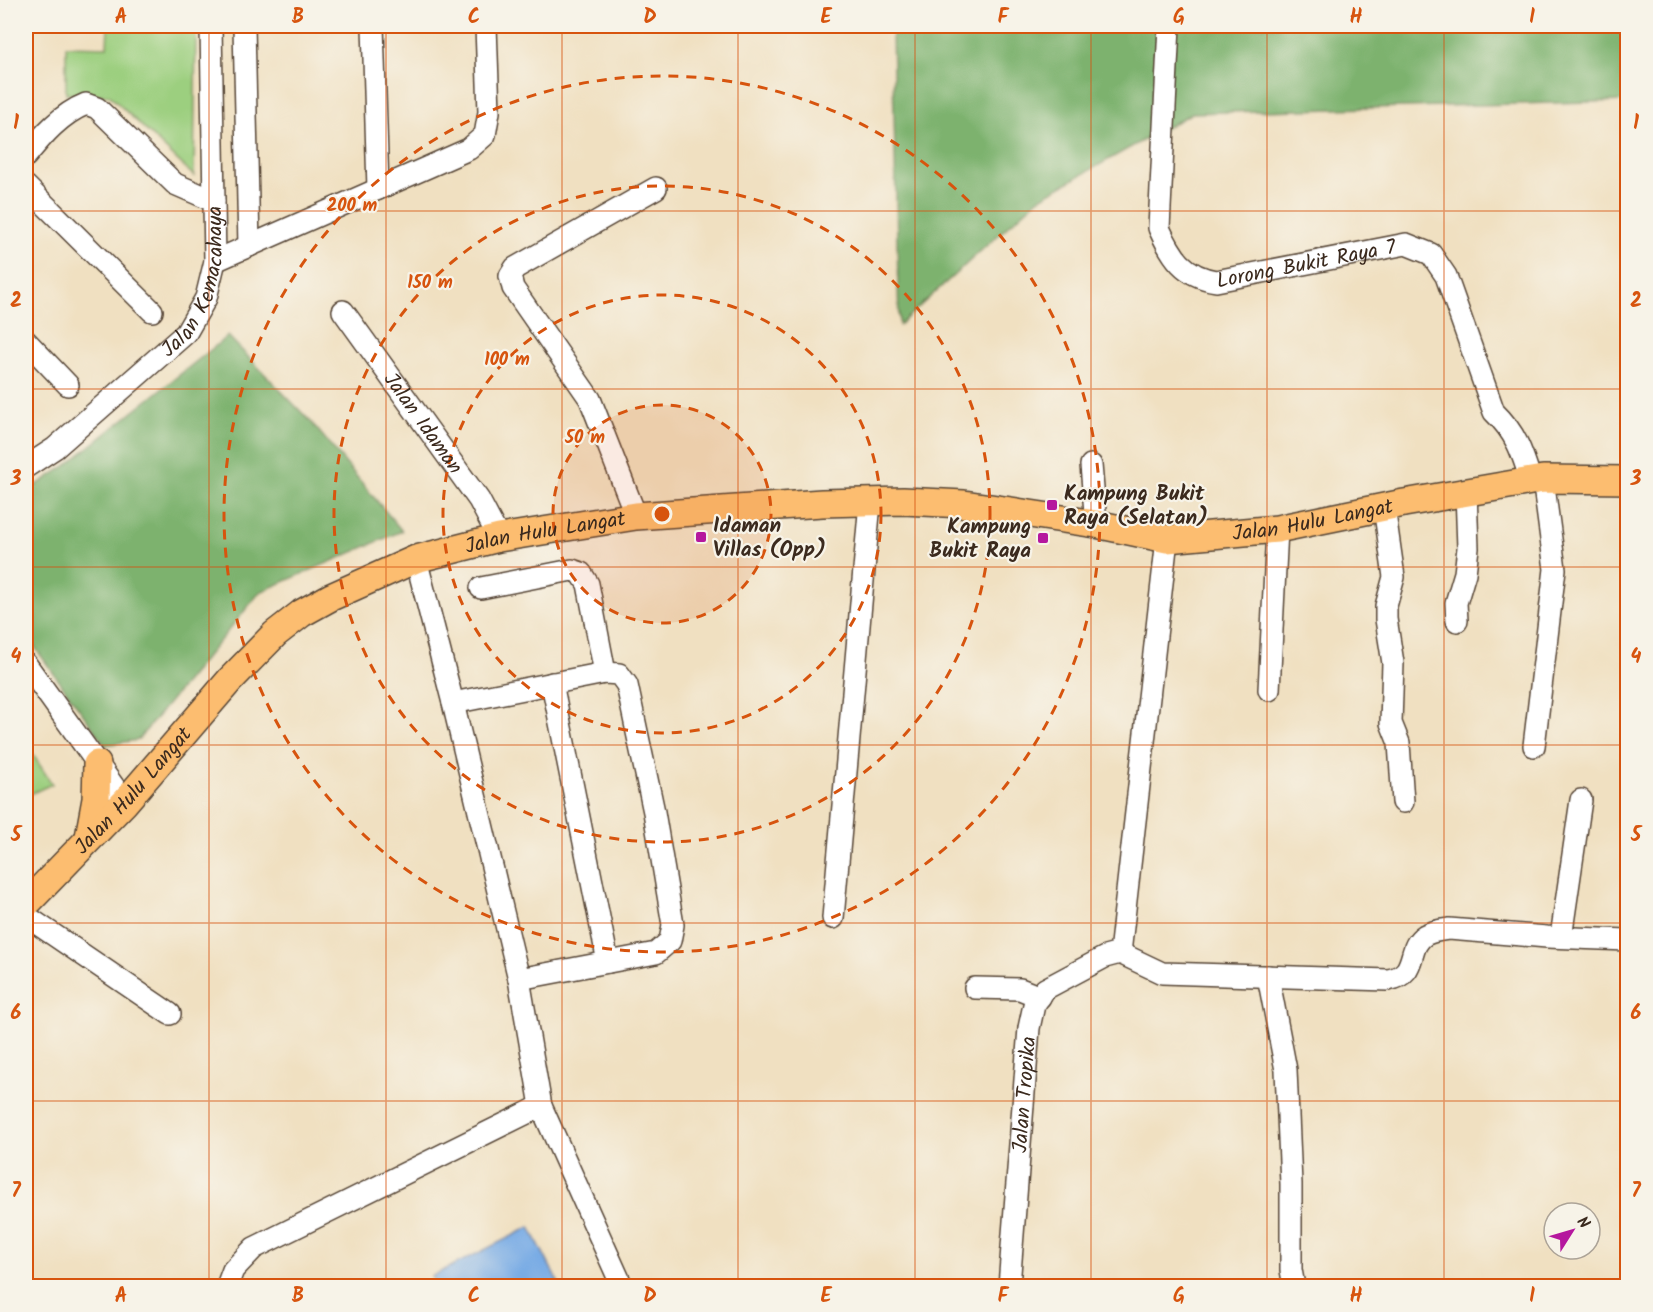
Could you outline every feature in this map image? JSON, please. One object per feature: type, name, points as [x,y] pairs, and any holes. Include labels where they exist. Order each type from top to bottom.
[{"type":"main road","name":"Jalan Hulu Langat","points":[[26,904],[124,802],[230,680],[275,634],[302,613],[331,597],[416,559],[499,538],[636,516],[903,501],[964,504],[1096,524],[1167,538],[1276,529],[1537,480],[1628,480]]},
{"type":"main road","points":[[89,837],[96,799],[97,764]]},
{"type":"street","name":"Jalan Kemacahaya","points":[[26,467],[55,448],[186,333],[206,298],[215,261],[211,26]]},
{"type":"street","points":[[244,26],[249,246]]},
{"type":"street","points":[[373,26],[378,189]]},
{"type":"street","points":[[215,261],[469,149],[485,135],[489,112],[486,26]]},
{"type":"street","name":"Lorong Bukit Raya 7","points":[[1169,26],[1159,228],[1169,250],[1184,267],[1199,278],[1216,281],[1406,244],[1431,254],[1446,276],[1494,412],[1507,425],[1537,480],[1555,569],[1533,747]]},
{"type":"street","points":[[26,156],[43,136],[72,110],[86,104],[97,108],[175,184],[214,201]]},
{"type":"street","points":[[26,186],[152,311]]},
{"type":"street","points":[[636,516],[590,399],[513,288],[510,276],[515,268],[656,188]]},
{"type":"street","name":"Jalan Idaman","points":[[343,311],[479,500],[499,538]]},
{"type":"street","points":[[26,341],[68,385]]},
{"type":"street","points":[[1091,465],[1096,524]]},
{"type":"street","points":[[1457,621],[1456,603],[1465,573],[1468,548],[1466,492]]},
{"type":"street","points":[[833,918],[870,502]]},
{"type":"street","points":[[1384,507],[1394,577],[1386,606],[1393,663],[1391,723],[1399,743],[1403,802]]},
{"type":"street","points":[[1269,690],[1276,529]]},
{"type":"street","points":[[1120,953],[1167,538]]},
{"type":"street","points":[[416,559],[519,979],[541,1106],[622,1287]]},
{"type":"street","points":[[481,588],[572,570],[581,573],[588,584],[605,673]]},
{"type":"street","points":[[26,664],[124,802]]},
{"type":"street","points":[[453,703],[605,673],[619,674],[627,685],[654,812],[674,925],[670,941],[656,953],[519,979]]},
{"type":"street","points":[[552,683],[608,962]]},
{"type":"street","points":[[1561,937],[1581,800]]},
{"type":"street","points":[[26,916],[170,1014]]},
{"type":"street","points":[[975,988],[1020,989],[1040,997],[1046,989],[1105,957],[1120,953],[1162,973],[1388,980],[1396,979],[1408,970],[1418,942],[1435,931],[1449,929],[1628,940]]},
{"type":"street","points":[[1268,976],[1286,1070],[1291,1184],[1291,1270],[1294,1287]]},
{"type":"street","name":"Jalan Tropika","points":[[1009,1287],[1029,1028],[1034,1005],[1040,997]]},
{"type":"street","points":[[227,1287],[233,1270],[254,1248],[541,1106]]},
{"type":"green space","points":[[108,26],[196,26],[194,176],[109,95],[66,94],[66,46],[107,47]]},
{"type":"green space","points":[[832,26],[1627,26],[1627,101],[1192,113],[1038,199],[899,325],[892,30]]},
{"type":"green space","points":[[228,336],[312,423],[402,531],[260,592],[138,740],[105,745],[26,635],[26,492],[64,467]]},
{"type":"green space","points":[[26,744],[52,784],[26,796]]},
{"type":"water","points":[[530,1227],[560,1286],[437,1286],[432,1276]]},
{"type":"place","name":"Kampung Bukit Raya (Selatan)","points":[[1052,505]]},
{"type":"place","name":"Idaman Villas (Opp)","points":[[701,537]]},
{"type":"place","name":"Kampung Bukit Raya","points":[[1043,538]]}]
